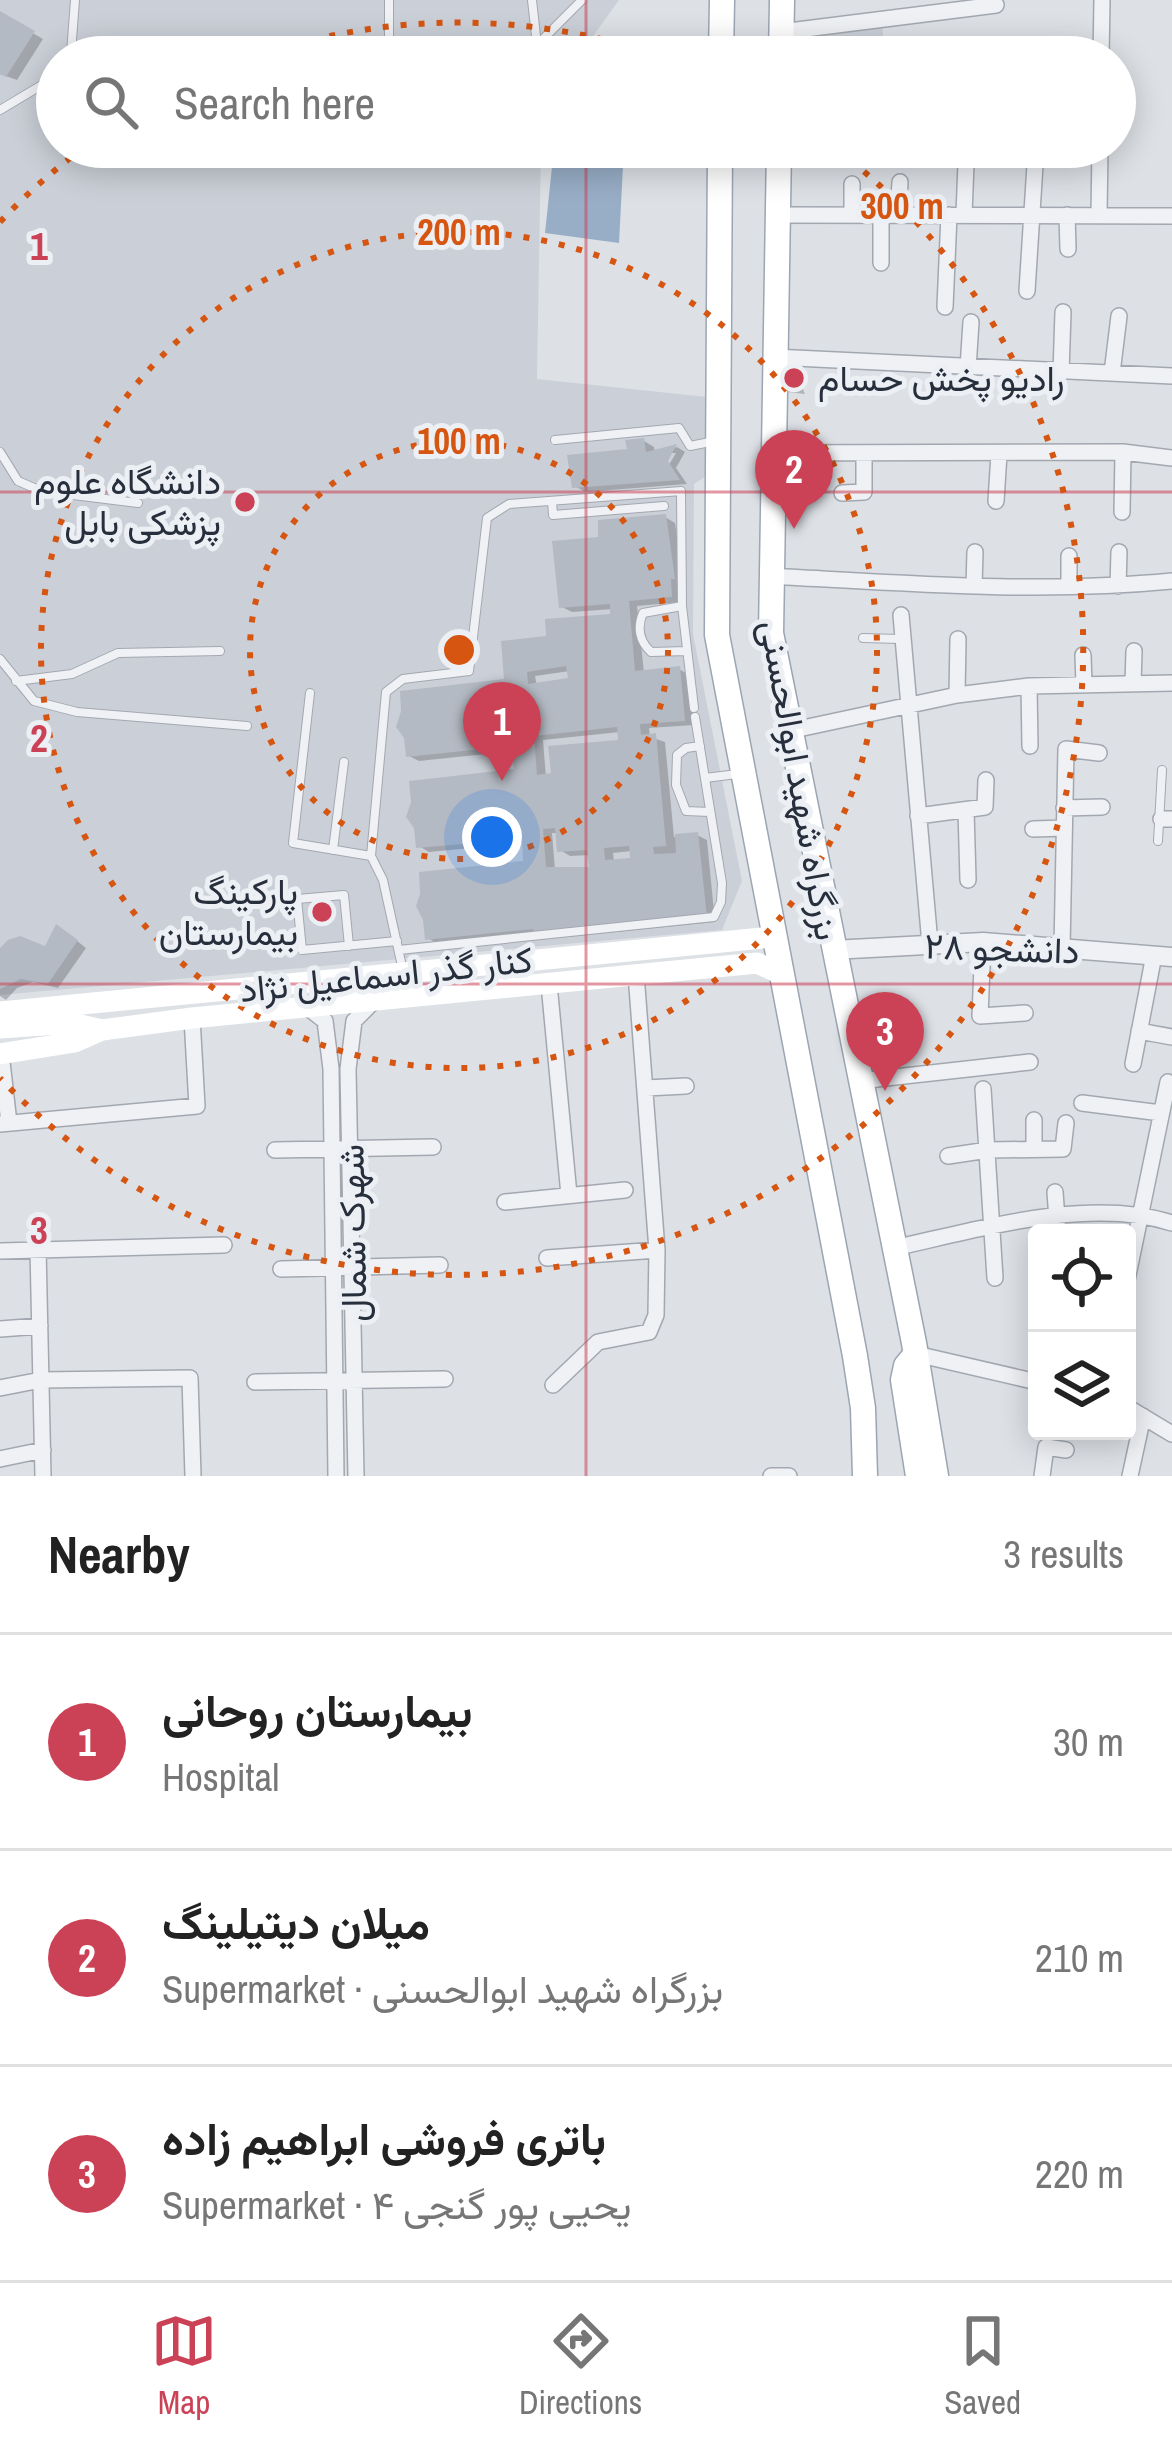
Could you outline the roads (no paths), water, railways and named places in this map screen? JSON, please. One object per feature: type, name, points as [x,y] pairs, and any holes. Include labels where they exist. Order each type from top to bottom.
[{"type":"main road","points":[[721,36],[722,0]]},
{"type":"main road","points":[[781,36],[782,0]]},
{"type":"main road","name":"بزرگراه شهید ابوالحسنی","points":[[720,168],[716,623],[858,1372],[867,1472]]},
{"type":"main road","name":"بزرگراه شهید ابوالحسنی","points":[[778,168],[771,632],[916,1354],[936,1476]]},
{"type":"main road","points":[[758,963],[772,945],[768,896]]},
{"type":"main road","name":"کنار گذر اسماعیل نژاد","points":[[0,1012],[400,955],[772,937]]},
{"type":"main road","points":[[0,1054],[75,1042],[102,1030],[307,1006],[758,963],[783,975]]},
{"type":"main road","points":[[0,1028],[72,1023],[102,1030]]},
{"type":"main road","points":[[916,1354],[903,1379],[919,1476]]},
{"type":"street","points":[[1101,36],[1102,0]]},
{"type":"street","points":[[829,36],[996,5]]},
{"type":"street","points":[[945,307],[965,168]]},
{"type":"street","points":[[1027,291],[1035,168]]},
{"type":"street","points":[[1099,214],[1100,168]]},
{"type":"street","points":[[881,263],[900,182]]},
{"type":"street","points":[[852,184],[852,215]]},
{"type":"street","points":[[777,215],[1172,216]]},
{"type":"street","points":[[1067,215],[1068,249]]},
{"type":"street","points":[[1061,373],[1063,312]]},
{"type":"street","points":[[1112,373],[1120,316]]},
{"type":"street","points":[[968,368],[971,322]]},
{"type":"street","points":[[774,357],[1172,376]]},
{"type":"street","points":[[772,453],[1124,452],[1172,458]]},
{"type":"street","points":[[1122,512],[1124,452]]},
{"type":"street","points":[[996,501],[999,454]]},
{"type":"street","points":[[842,493],[864,492],[864,455]]},
{"type":"street","points":[[974,552],[974,586]]},
{"type":"street","points":[[1118,586],[1119,552]]},
{"type":"street","points":[[1069,556],[1070,586]]},
{"type":"street","points":[[769,576],[974,586],[1118,586],[1172,581]]},
{"type":"street","points":[[901,615],[930,944]]},
{"type":"street","points":[[958,639],[958,694]]},
{"type":"street","points":[[1133,684],[1134,651]]},
{"type":"street","points":[[1083,655],[1084,685]]},
{"type":"street","points":[[789,731],[958,694],[1029,686],[1172,683]]},
{"type":"street","points":[[1029,686],[1030,746]]},
{"type":"street","points":[[1062,948],[1066,749],[1099,752]]},
{"type":"street","points":[[918,816],[985,807],[986,780]]},
{"type":"street","points":[[1064,808],[1102,807]]},
{"type":"street","points":[[966,810],[968,880]]},
{"type":"street","points":[[1033,829],[1064,828]]},
{"type":"street","points":[[982,942],[980,1016],[1025,1013]]},
{"type":"street","name":"دانشجو ۲۸","points":[[832,950],[982,942],[1168,956]]},
{"type":"street","points":[[1133,1064],[1139,1031],[1168,956]]},
{"type":"street","points":[[553,1385],[598,1342],[649,1332],[656,1315],[657,1250],[636,974]]},
{"type":"street","points":[[549,984],[569,1195]]},
{"type":"street","name":"شهرک شمال","points":[[339,1069],[354,1021],[375,1000]]},
{"type":"street","name":"شهرک شمال","points":[[307,1006],[326,1021],[339,1069],[345,1381],[356,1476]]},
{"type":"street","points":[[0,1054],[4,1123],[197,1106],[192,1018]]},
{"type":"street","points":[[1139,1031],[1172,1036]]},
{"type":"street","points":[[859,1081],[1030,1062]]},
{"type":"street","points":[[1136,1240],[1168,1082]]},
{"type":"street","points":[[646,1088],[686,1086]]},
{"type":"street","points":[[983,1089],[995,1278]]},
{"type":"street","points":[[1082,1103],[1161,1113]]},
{"type":"street","points":[[1034,1120],[1034,1149]]},
{"type":"street","points":[[948,1156],[1063,1149],[1066,1123]]},
{"type":"street","points":[[275,1150],[433,1148]]},
{"type":"street","points":[[506,1202],[625,1190]]},
{"type":"street","points":[[1055,1192],[1057,1224]]},
{"type":"street","points":[[1064,1224],[1142,1213],[1172,1222]]},
{"type":"street","points":[[894,1248],[992,1226],[1028,1225]]},
{"type":"street","points":[[0,1251],[224,1245]]},
{"type":"street","points":[[38,1248],[43,1476]]},
{"type":"street","points":[[547,1258],[657,1250]]},
{"type":"street","points":[[281,1269],[440,1265]]},
{"type":"street","points":[[0,1329],[40,1326]]},
{"type":"street","points":[[916,1354],[1028,1380]]},
{"type":"street","points":[[0,1388],[41,1380],[190,1378],[193,1476]]},
{"type":"street","points":[[255,1382],[445,1378]]},
{"type":"street","name":"شهرک شمال","points":[[336,1476],[345,1381]]},
{"type":"street","points":[[1136,1409],[1172,1434]]},
{"type":"street","points":[[1130,1476],[1131,1440]]},
{"type":"street","points":[[1042,1476],[1046,1447],[1066,1450]]},
{"type":"street","points":[[0,1459],[43,1450]]},
{"type":"street","points":[[771,1476],[789,1475]]},
{"type":"lane","points":[[73,36],[75,0]]},
{"type":"lane","points":[[389,0],[389,36]]},
{"type":"lane","points":[[532,0],[536,36]]},
{"type":"lane","points":[[546,36],[582,0]]},
{"type":"lane","points":[[0,110],[36,89]]},
{"type":"lane","points":[[555,440],[679,428],[690,446],[717,441]]},
{"type":"lane","points":[[0,452],[18,481],[40,491],[138,503]]},
{"type":"lane","points":[[349,946],[344,895],[297,899],[302,950],[349,946],[400,955],[714,917],[722,883],[682,606],[681,491],[509,504],[487,518],[469,670],[403,679],[386,692],[371,856],[383,880],[400,955]]},
{"type":"lane","points":[[552,501],[553,515],[664,506]]},
{"type":"lane","points":[[682,606],[644,613],[640,631],[651,652],[687,651]]},
{"type":"lane","points":[[863,638],[902,639]]},
{"type":"lane","points":[[15,681],[72,674],[118,652],[220,651]]},
{"type":"lane","points":[[0,659],[34,700],[77,712],[247,726]]},
{"type":"lane","points":[[310,693],[293,843],[371,856]]},
{"type":"lane","points":[[700,746],[677,754],[676,785],[686,811],[710,812]]},
{"type":"lane","points":[[333,850],[344,762]]},
{"type":"lane","points":[[1157,841],[1167,819],[1162,770]]},
{"type":"lane","points":[[705,778],[744,774]]},
{"type":"water","points":[[552,168],[623,168],[619,243],[545,233]]},
{"type":"place","name":"رادیو پخش حسام","points":[[794,378]]},
{"type":"place","name":"دانشگاه علوم پزشکی بابل","points":[[245,502]]},
{"type":"place","name":"میلان دیتیلینگ","points":[[794,529]]},
{"type":"place","name":"بیمارستان روحانی","points":[[502,781]]},
{"type":"place","name":"پارکینگ بیمارستان","points":[[322,912]]},
{"type":"place","name":"باتری فروشی ابراهیم زاده","points":[[885,1091]]}]
